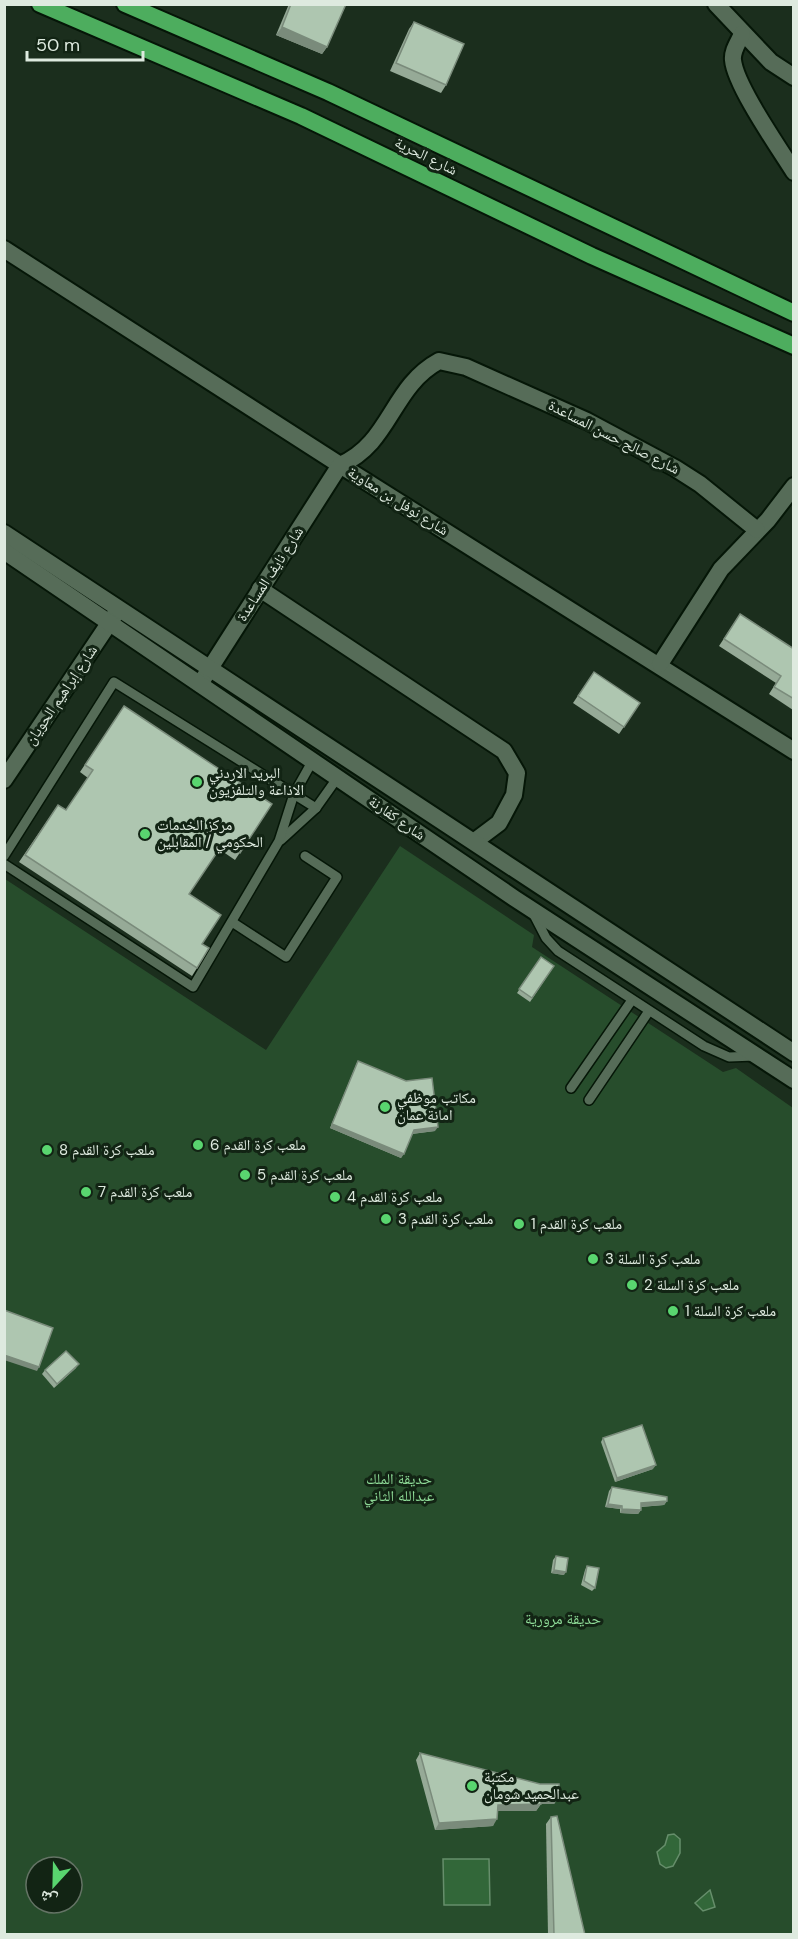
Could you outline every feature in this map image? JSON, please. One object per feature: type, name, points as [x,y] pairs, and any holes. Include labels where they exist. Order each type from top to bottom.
[{"type":"highway","name":"شارع الحرية","points":[[40,4],[301,116],[592,256],[794,346]]},
{"type":"highway","name":"شارع الحرية","points":[[125,4],[328,92],[794,312]]},
{"type":"street","points":[[716,4],[771,62],[794,77]]},
{"type":"street","points":[[742,34],[733,53],[737,72],[754,108],[794,172]]},
{"type":"street","name":"شارع نوفل بن معاوية","points":[[4,249],[340,465],[660,664],[794,751]]},
{"type":"street","name":"شارع صالح حسن المساعدة","points":[[340,465],[363,453],[374,442],[417,375],[439,361],[451,362],[578,417],[675,468],[709,490],[757,530]]},
{"type":"street","name":"شارع نايف المساعدة","points":[[200,684],[340,465]]},
{"type":"street","points":[[660,664],[721,568],[772,515],[794,486]]},
{"type":"street","name":"شارع كفارنة","points":[[4,533],[200,684],[532,910],[794,1080]]},
{"type":"street","name":"شارع كفارنة","points":[[4,551],[209,669],[475,841],[794,1053]]},
{"type":"street","points":[[260,590],[504,752],[517,773],[514,795],[499,823],[475,841]]},
{"type":"street","name":"شارع إبراهيم الحويان","points":[[4,780],[114,616]]},
{"type":"lane","points":[[4,856],[114,682],[316,808]]},
{"type":"lane","points":[[4,864],[193,987],[279,841],[294,794],[313,760]]},
{"type":"lane","points":[[279,841],[316,808],[338,777]]},
{"type":"lane","points":[[232,922],[286,957],[337,877],[305,856]]},
{"type":"lane","points":[[532,910],[546,938],[558,951],[649,1011],[715,1053],[729,1057],[756,1056]]},
{"type":"lane","points":[[571,1088],[632,999]]},
{"type":"lane","points":[[589,1100],[649,1011]]},
{"type":"green space","name":"حديقة الملك عبدالله الثاني","points":[[400,846],[534,935],[532,947],[723,1072],[736,1068],[793,1108],[793,1934],[5,1934],[5,879],[266,1050]]},
{"type":"shaded area","points":[[674,1834],[680,1839],[680,1853],[673,1866],[666,1868],[660,1864],[657,1852],[665,1845],[668,1835]]},
{"type":"shaded area","points":[[443,1859],[489,1859],[490,1905],[444,1905]]},
{"type":"shaded area","points":[[710,1890],[715,1907],[703,1911],[695,1903]]},
{"type":"building","points":[[291,4],[346,4],[327,47],[282,27]]},
{"type":"building","points":[[414,22],[464,44],[446,85],[396,63]]},
{"type":"building","points":[[740,614],[794,649],[794,699],[774,687],[781,676],[724,639]]},
{"type":"building","points":[[594,672],[640,703],[624,727],[578,696]]},
{"type":"building","name":"مركز الخدمات الحكومي / المقابلين","points":[[124,706],[272,804],[240,853],[224,842],[189,894],[221,915],[202,944],[209,948],[197,968],[25,855],[58,805],[66,810],[93,770],[85,765]]},
{"type":"building","points":[[541,957],[554,966],[532,998],[519,989]]},
{"type":"building","name":"مكاتب موظفي امانة عمان","points":[[358,1061],[406,1081],[432,1078],[438,1127],[414,1130],[404,1154],[332,1124]]},
{"type":"building","points":[[4,1310],[53,1328],[39,1367],[4,1355]]},
{"type":"building","points":[[66,1351],[79,1364],[57,1384],[45,1370]]},
{"type":"building","points":[[642,1425],[656,1465],[617,1478],[603,1438]]},
{"type":"building","points":[[612,1487],[667,1497],[667,1501],[641,1503],[641,1510],[622,1509],[622,1506],[608,1504]]},
{"type":"building","points":[[556,1556],[568,1558],[566,1572],[554,1570]]},
{"type":"building","points":[[587,1566],[599,1568],[595,1588],[584,1581]]},
{"type":"building","name":"مكتبة عبدالحميد شومان","points":[[420,1753],[540,1784],[559,1784],[559,1797],[541,1797],[541,1804],[498,1805],[497,1819],[439,1823]]},
{"type":"building","points":[[557,1816],[585,1935],[554,1935],[551,1817]]},
{"type":"place","name":"البريد الاردني الاذاعة والتلفزيون","points":[[197,782]]},
{"type":"place","name":"مركز الخدمات الحكومي / المقابلين","points":[[145,834]]},
{"type":"place","name":"مكاتب موظفي امانة عمان","points":[[385,1107]]},
{"type":"place","name":"ملعب كرة القدم 6","points":[[198,1145]]},
{"type":"place","name":"ملعب كرة القدم 8","points":[[47,1150]]},
{"type":"place","name":"ملعب كرة القدم 5","points":[[245,1175]]},
{"type":"place","name":"ملعب كرة القدم 7","points":[[86,1192]]},
{"type":"place","name":"ملعب كرة القدم 4","points":[[335,1197]]},
{"type":"place","name":"ملعب كرة القدم 3","points":[[386,1219]]},
{"type":"place","name":"ملعب كرة القدم 1","points":[[519,1224]]},
{"type":"place","name":"ملعب كرة السلة 3","points":[[593,1259]]},
{"type":"place","name":"ملعب كرة السلة 2","points":[[632,1285]]},
{"type":"place","name":"ملعب كرة السلة 1","points":[[673,1311]]},
{"type":"place","name":"مكتبة عبدالحميد شومان","points":[[472,1786]]},
{"type":"park label","name":"حديقة مرورية","points":[[563,1619]]}]
